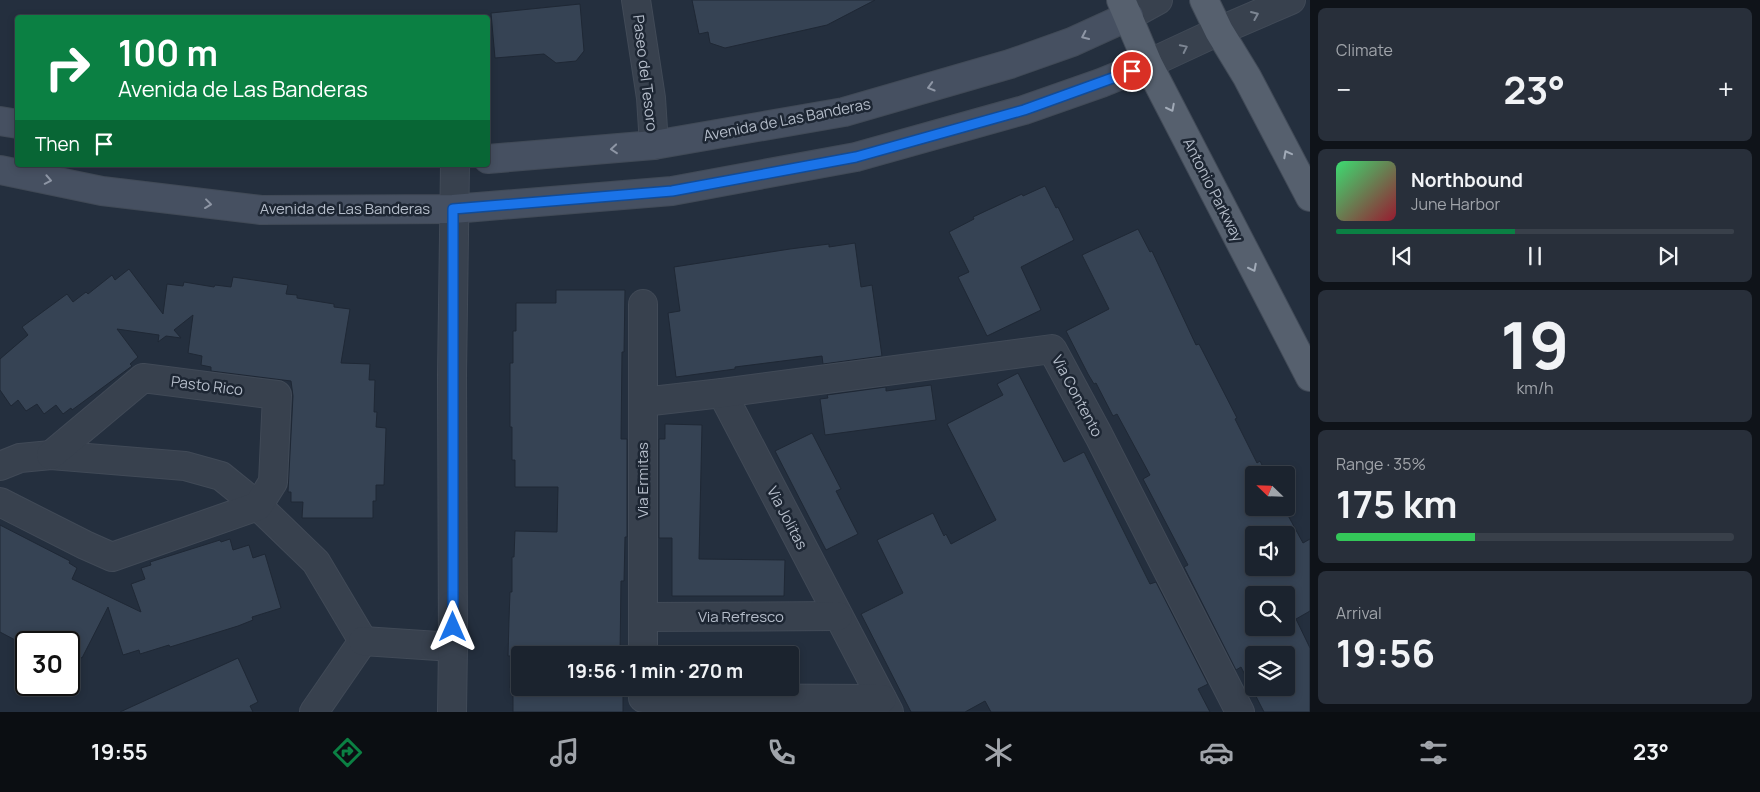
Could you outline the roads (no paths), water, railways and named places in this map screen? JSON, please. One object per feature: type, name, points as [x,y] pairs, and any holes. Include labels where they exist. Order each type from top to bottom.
[{"type":"main road","points":[[1204,0],[1310,197]]},
{"type":"main road","name":"Avenida de Las Banderas","points":[[490,159],[654,145],[844,112],[1010,64],[1072,42],[1125,8]]},
{"type":"main road","name":"Antonio Parkway","points":[[1125,8],[1148,64],[1310,377]]},
{"type":"main road","name":"Avenida de Las Banderas","points":[[0,170],[102,191],[260,210],[453,209],[672,191],[856,157],[1024,110],[1148,64]]},
{"type":"main road","points":[[0,121],[15,124]]},
{"type":"street","name":"Paseo del Tesoro","points":[[636,0],[650,98],[654,145]]},
{"type":"street","name":"Avenida de Las Banderas","points":[[1125,8],[1158,0]]},
{"type":"street","name":"Avenida de Las Banderas","points":[[1148,64],[1291,0]]},
{"type":"street","points":[[452,712],[454,646],[452,375],[454,167]]},
{"type":"street","name":"Via Ermitas","points":[[643,304],[643,646]]},
{"type":"street","name":"Via Contento","points":[[722,393],[1052,349],[1104,445],[1240,712]]},
{"type":"street","name":"Pasto Rico","points":[[51,455],[143,378],[277,395],[273,482],[258,506]]},
{"type":"street","points":[[643,402],[722,393]]},
{"type":"street","name":"Via Jolitas","points":[[722,393],[886,705]]},
{"type":"street","points":[[0,466],[20,458],[51,455],[185,466],[221,476],[258,506],[316,562],[363,641]]},
{"type":"street","points":[[0,502],[112,557],[258,506]]},
{"type":"street","name":"Via Refresco","points":[[643,617],[838,616]]},
{"type":"street","points":[[363,641],[454,646]]},
{"type":"street","points":[[314,712],[363,641]]},
{"type":"street","points":[[643,699],[886,705]]}]
